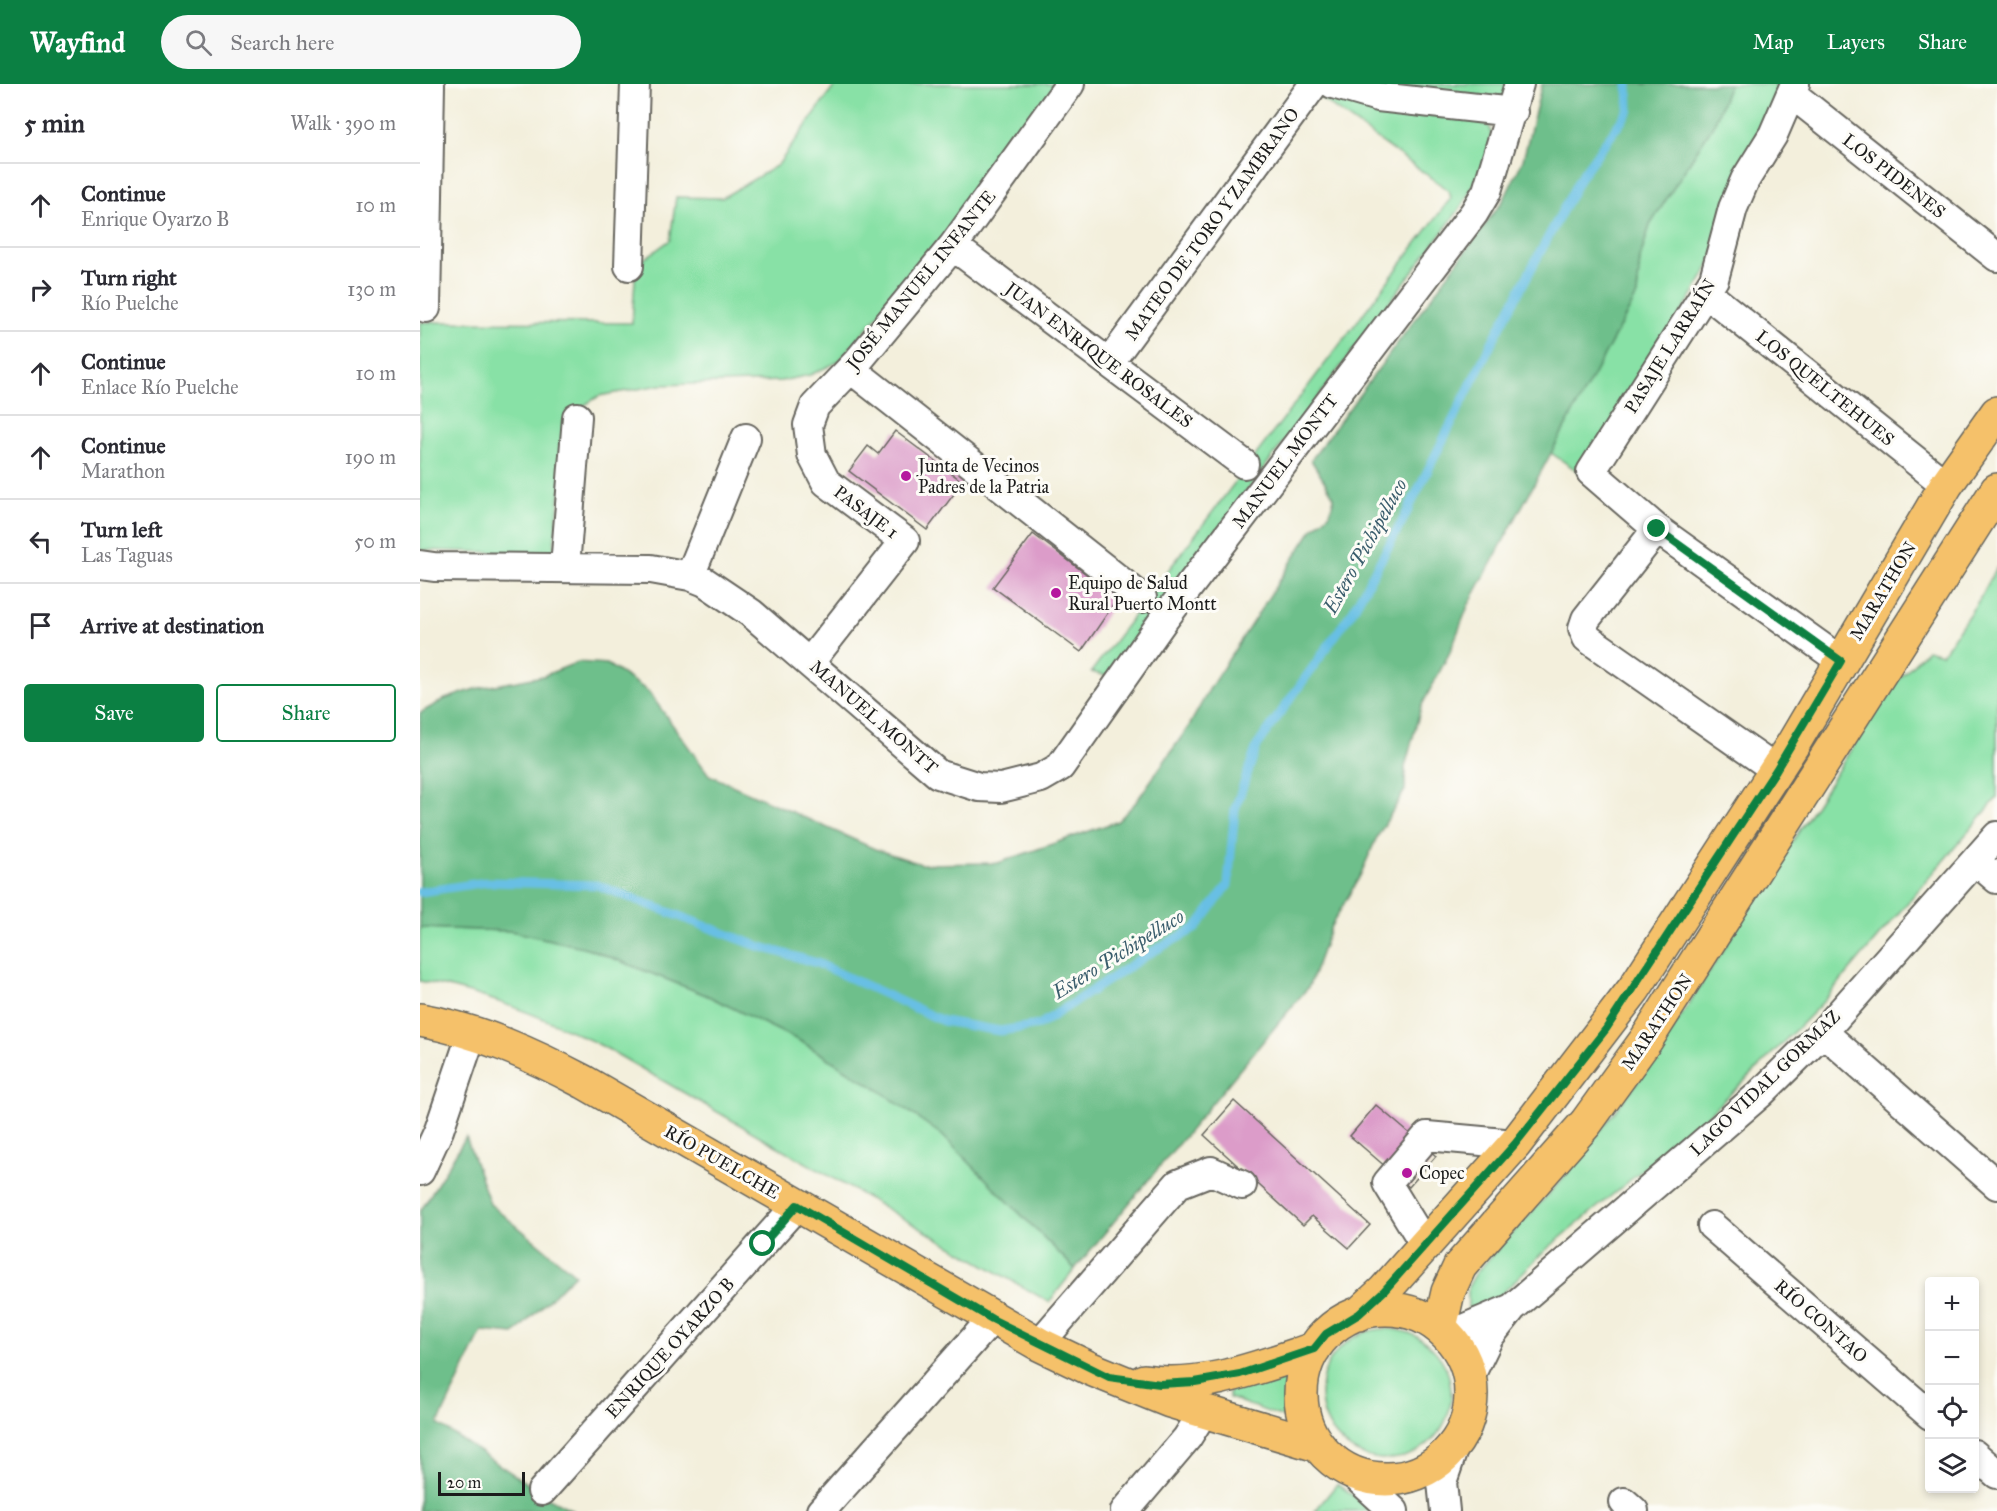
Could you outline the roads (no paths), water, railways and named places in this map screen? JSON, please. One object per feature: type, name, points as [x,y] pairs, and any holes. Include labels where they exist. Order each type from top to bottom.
[{"type":"main road","name":"MARATHON","points":[[1359,1314],[1384,1291],[1515,1144],[1634,989],[1776,770],[1946,485],[1997,413]]},
{"type":"main road","name":"MARATHON","points":[[1445,1331],[1448,1292],[1460,1266],[1586,1123],[1646,1040],[1997,490]]},
{"type":"main road","name":"RÍO PUELCHE","points":[[420,1020],[472,1033],[519,1051],[584,1082],[1039,1344],[1109,1377],[1204,1411],[1317,1445]]},
{"type":"main road","points":[[1388,1309],[1403,1311],[1445,1331],[1460,1353],[1469,1378],[1469,1413],[1455,1444],[1426,1469],[1408,1477],[1389,1479],[1351,1472],[1332,1460],[1317,1445],[1304,1419],[1301,1397],[1302,1376],[1314,1349],[1326,1334],[1359,1314],[1388,1309]]},
{"type":"main road","name":"RÍO PUELCHE","points":[[1109,1377],[1160,1384],[1195,1382],[1240,1374],[1314,1349]]},
{"type":"street","points":[[426,308],[430,84]]},
{"type":"street","points":[[628,266],[635,84]]},
{"type":"street","name":"JOSÉ MANUEL INFANTE","points":[[826,482],[812,455],[808,425],[815,406],[851,369],[953,246],[1070,84]]},
{"type":"street","name":"MATEO DE TORO Y ZAMBRANO","points":[[1109,363],[1314,84]]},
{"type":"street","points":[[1333,84],[1378,97],[1513,112]]},
{"type":"street","name":"MANUEL MONTT","points":[[420,565],[434,567],[626,567],[690,576],[722,592],[810,662],[938,774],[979,787],[1002,788],[1032,781],[1060,767],[1165,618],[1474,213],[1487,191],[1513,112],[1519,84]]},
{"type":"street","name":"LOS PIDENES","points":[[1793,89],[1997,257]]},
{"type":"street","name":"PASAJE LARRAÍN","points":[[1657,529],[1591,472],[1714,279],[1732,208],[1744,180],[1773,135],[1793,89]]},
{"type":"street","name":"JUAN ENRIQUE ROSALES","points":[[953,246],[1244,464]]},
{"type":"street","name":"LOS QUELTEHUES","points":[[1705,292],[1946,485]]},
{"type":"street","points":[[851,369],[1142,598]]},
{"type":"street","points":[[565,567],[577,417]]},
{"type":"street","points":[[690,576],[746,438]]},
{"type":"street","name":"PASAJE 1","points":[[810,662],[905,541],[826,482]]},
{"type":"street","points":[[1776,770],[1587,638],[1583,628],[1586,619],[1657,529],[1841,661]]},
{"type":"street","name":"LAGO VIDAL GORMAZ","points":[[1469,1378],[1489,1337],[1512,1308],[1729,1122],[1823,1032],[1997,836]]},
{"type":"street","points":[[1976,861],[1997,879]]},
{"type":"street","points":[[1823,1032],[1997,1185]]},
{"type":"street","points":[[420,1171],[439,1130],[472,1033]]},
{"type":"street","points":[[1425,1245],[1387,1183],[1427,1136],[1515,1144]]},
{"type":"street","points":[[1039,1344],[1178,1184],[1211,1171],[1242,1185]]},
{"type":"street","name":"ENRIQUE OYARZO B","points":[[542,1491],[797,1205]]},
{"type":"street","name":"RÍO CONTAO","points":[[1712,1226],[1925,1412]]},
{"type":"street","name":"LAGO VIDAL GORMAZ","points":[[1445,1331],[1512,1308]]},
{"type":"street","points":[[821,1511],[992,1319]]},
{"type":"street","points":[[1125,1511],[1187,1438],[1204,1411]]},
{"type":"street","points":[[1445,1511],[1442,1482],[1455,1444]]},
{"type":"street","points":[[1979,1458],[1997,1474]]},
{"type":"street","points":[[1351,1472],[1394,1511]]},
{"type":"waterway","name":"Estero Pichipelluco","points":[[420,892],[487,882],[597,885],[758,946],[817,963],[943,1021],[1000,1031],[1039,1025],[1150,953],[1196,928],[1228,885],[1235,809],[1257,746],[1352,612],[1403,520],[1491,344],[1581,176],[1629,110],[1628,84]]},
{"type":"place","name":"Junta de Vecinos Padres de la Patria","points":[[906,476]]},
{"type":"place","name":"Equipo de Salud Rural Puerto Montt","points":[[1056,593]]},
{"type":"place","name":"Copec","points":[[1407,1173]]}]
